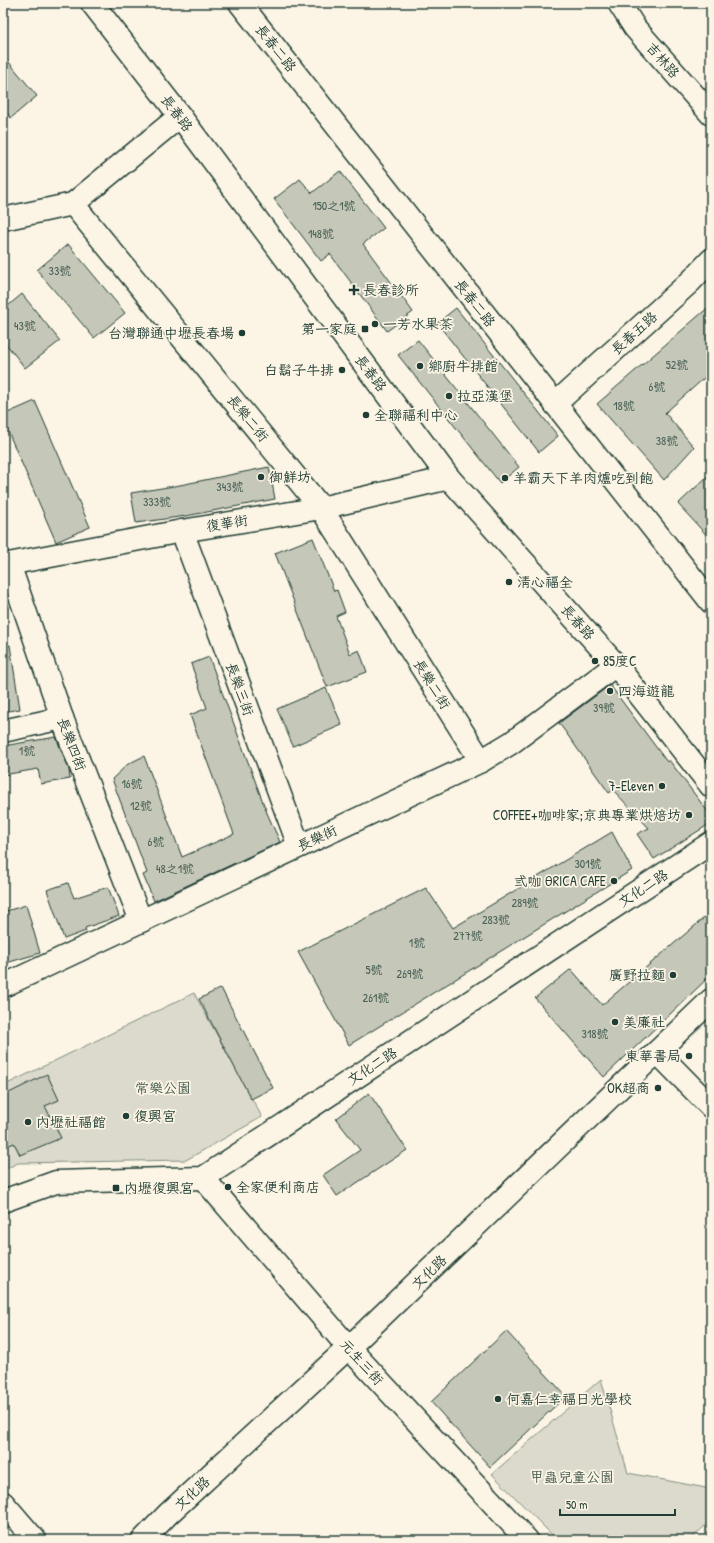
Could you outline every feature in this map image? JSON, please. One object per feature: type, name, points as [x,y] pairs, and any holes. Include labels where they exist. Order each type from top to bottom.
[{"type":"street","name":"長春路","points":[[92,3],[180,116],[449,478],[616,665],[711,786]]},
{"type":"street","name":"長春二路","points":[[240,3],[711,602]]},
{"type":"street","name":"吉林路","points":[[619,3],[635,28],[711,114]]},
{"type":"street","points":[[3,219],[73,204],[180,116]]},
{"type":"street","name":"長樂二街","points":[[73,204],[321,508],[480,761]]},
{"type":"street","name":"長春五路","points":[[555,404],[692,281],[711,260]]},
{"type":"street","name":"復華街","points":[[6,565],[182,531],[321,508],[449,478]]},
{"type":"street","name":"長樂三街","points":[[182,531],[299,846]]},
{"type":"street","name":"長樂四街","points":[[6,565],[62,718],[141,921]]},
{"type":"street","name":"長樂街","points":[[3,986],[480,761],[511,743],[616,665]]},
{"type":"street","points":[[3,731],[62,718]]},
{"type":"street","name":"文化二路","points":[[203,1178],[711,843]]},
{"type":"street","name":"文化路","points":[[143,1540],[168,1514],[349,1348],[711,1000]]},
{"type":"street","points":[[657,1052],[711,1107]]},
{"type":"street","points":[[3,1201],[56,1182],[203,1178]]},
{"type":"street","name":"元生三街","points":[[203,1178],[349,1348],[527,1540]]},
{"type":"street","points":[[3,1503],[35,1540]]},
{"type":"green space","name":"常樂公園","points":[[194,993],[262,1117],[186,1160],[18,1163],[3,1170],[3,1086]]},
{"type":"green space","name":"甲蟲兒童公園","points":[[601,1379],[628,1473],[711,1489],[711,1520],[690,1540],[557,1540],[492,1474]]},
{"type":"building","points":[[3,55],[37,96],[11,118],[3,108]]},
{"type":"building","points":[[340,171],[384,228],[363,244],[413,312],[387,331],[330,254],[321,261],[274,199],[300,179],[312,193]]},
{"type":"building","points":[[68,244],[125,313],[94,338],[37,270]]},
{"type":"building","points":[[22,294],[60,341],[25,368],[3,340],[3,310]]},
{"type":"building","points":[[711,305],[711,372],[665,413],[694,447],[664,480],[597,404]]},
{"type":"building","points":[[456,308],[558,436],[539,452],[437,323]]},
{"type":"building","points":[[418,340],[519,467],[500,483],[398,355]]},
{"type":"building","points":[[35,401],[90,527],[56,542],[3,420],[3,415]]},
{"type":"building","points":[[269,467],[275,499],[186,516],[136,523],[131,493],[180,485]]},
{"type":"building","points":[[711,473],[711,540],[678,504]]},
{"type":"building","points":[[313,538],[334,591],[337,590],[345,612],[336,616],[350,654],[359,650],[367,672],[327,687],[275,553]]},
{"type":"building","points":[[10,645],[20,709],[3,712],[3,646]]},
{"type":"building","points":[[209,657],[267,813],[280,842],[154,901],[143,875],[147,873],[112,779],[128,764],[144,756],[182,857],[234,834],[190,715],[207,708],[191,664]]},
{"type":"building","points":[[610,685],[667,762],[669,760],[711,816],[711,823],[654,859],[637,834],[649,828],[613,790],[609,793],[559,723]]},
{"type":"building","points":[[326,688],[342,725],[293,746],[277,709]]},
{"type":"building","points":[[56,737],[69,770],[70,779],[41,784],[38,769],[3,775],[3,746]]},
{"type":"building","points":[[612,832],[632,870],[349,1045],[298,952],[426,888],[453,928]]},
{"type":"building","points":[[68,883],[74,898],[108,887],[119,916],[85,928],[86,931],[64,939],[47,890]]},
{"type":"building","points":[[26,905],[40,953],[3,964],[3,912]]},
{"type":"building","points":[[711,912],[711,975],[604,1077],[535,998],[571,969],[602,1005]]},
{"type":"building","points":[[221,988],[273,1088],[251,1099],[199,999]]},
{"type":"building","name":"內壢社福館","points":[[47,1074],[59,1100],[45,1106],[61,1138],[20,1155],[14,1143],[3,1148],[3,1096]]},
{"type":"building","points":[[369,1093],[407,1150],[337,1196],[323,1175],[360,1150],[336,1119]]},
{"type":"building","name":"何嘉仁幸福日光學校","points":[[506,1331],[566,1396],[490,1467],[431,1402]]},
{"type":"place","name":"長春診所","points":[[354,290]]},
{"type":"place","name":"一芳水果茶","points":[[375,324]]},
{"type":"place","name":"第一家庭","points":[[365,329]]},
{"type":"place","name":"台灣聯通中壢長春場","points":[[242,333]]},
{"type":"place","name":"鄉廚牛排館","points":[[420,366]]},
{"type":"place","name":"白鬍子牛排","points":[[342,370]]},
{"type":"place","name":"拉亞漢堡","points":[[449,396]]},
{"type":"place","name":"全聯福利中心","points":[[366,415]]},
{"type":"place","name":"御鮮坊","points":[[261,477]]},
{"type":"place","name":"羊霸天下羊肉爐吃到飽","points":[[505,478]]},
{"type":"place","name":"清心福全","points":[[509,582]]},
{"type":"place","name":"85度C","points":[[595,661]]},
{"type":"place","name":"四海遊龍","points":[[610,691]]},
{"type":"place","name":"7-Eleven","points":[[662,786]]},
{"type":"place","name":"COFFEE+咖啡家;京典專業烘焙坊","points":[[689,815]]},
{"type":"place","name":"弎咖 θRICA CAFE","points":[[614,881]]},
{"type":"place","name":"廣野拉麵","points":[[673,975]]},
{"type":"place","name":"美廉社","points":[[615,1022]]},
{"type":"place","name":"東華書局","points":[[689,1056]]},
{"type":"place","name":"OK超商","points":[[658,1088]]},
{"type":"place","name":"復興宮","points":[[126,1116]]},
{"type":"place","name":"內壢社福館","points":[[28,1122]]},
{"type":"place","name":"全家便利商店","points":[[228,1187]]},
{"type":"place","name":"內壢復興宮","points":[[116,1188]]},
{"type":"place","name":"何嘉仁幸福日光學校","points":[[498,1399]]}]
